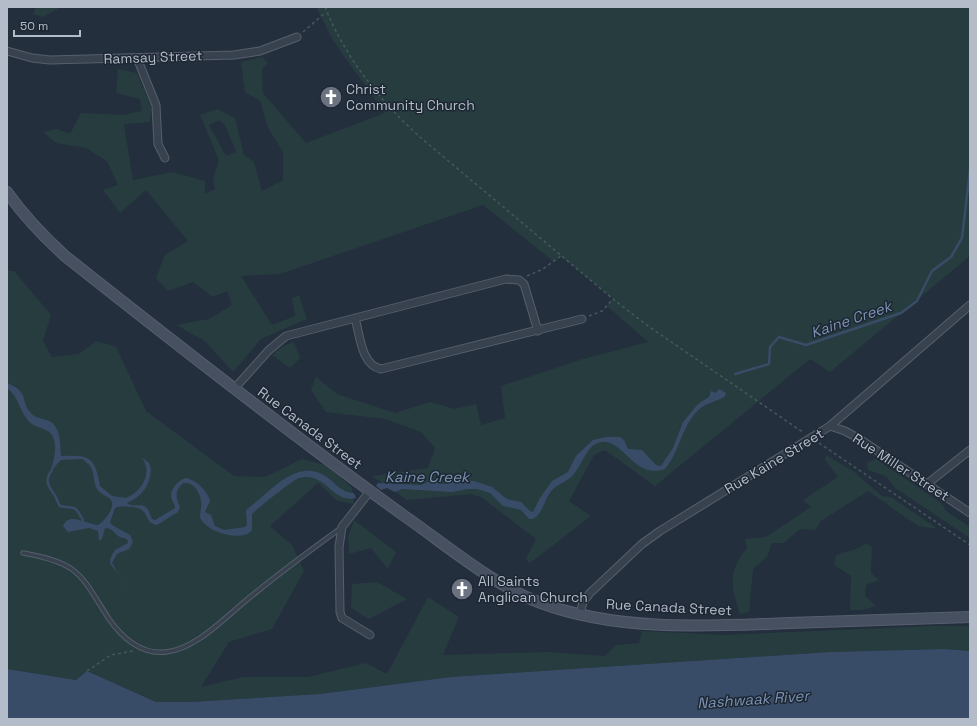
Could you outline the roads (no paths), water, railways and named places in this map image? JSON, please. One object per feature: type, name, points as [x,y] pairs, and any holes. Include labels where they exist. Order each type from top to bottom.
[{"type":"main road","name":"Rue Canada Street","points":[[7,192],[40,233],[65,256],[234,389],[370,491],[498,582],[541,603],[580,614],[643,623],[726,626],[970,617]]},
{"type":"street","name":"Ramsay Street","points":[[7,51],[41,60],[242,54],[260,51],[298,37]]},
{"type":"street","points":[[137,58],[156,105],[158,144],[165,158]]},
{"type":"street","points":[[234,389],[269,350],[286,336],[506,279],[519,280],[527,290],[538,331]]},
{"type":"street","name":"Rue Kaine Street","points":[[580,614],[583,602],[590,593],[651,536],[830,426],[970,305]]},
{"type":"street","points":[[355,318],[369,364],[375,368],[381,369],[582,319]]},
{"type":"street","name":"Rue Miller Street","points":[[830,426],[845,431],[858,438],[970,512]]},
{"type":"street","points":[[927,484],[970,450]]},
{"type":"street","points":[[370,491],[342,527],[340,546],[340,612],[342,618],[346,622],[370,635]]},
{"type":"lane","points":[[22,553],[57,561],[79,573],[116,629],[130,642],[142,649],[154,652],[166,652],[177,650],[196,640],[342,527]]},
{"type":"water","points":[[7,383],[20,390],[26,406],[33,415],[53,423],[57,429],[59,437],[61,456],[78,456],[89,459],[96,469],[100,486],[112,496],[126,498],[137,491],[146,475],[145,463],[141,457],[149,463],[151,469],[147,485],[141,494],[127,503],[130,505],[141,505],[146,507],[152,519],[155,520],[175,508],[171,498],[172,490],[177,483],[185,478],[197,483],[207,493],[210,501],[205,512],[211,515],[215,526],[224,530],[245,527],[247,525],[246,510],[277,484],[287,477],[297,473],[307,471],[318,472],[346,492],[354,493],[356,498],[348,499],[341,496],[316,479],[308,477],[299,478],[268,500],[252,514],[252,530],[241,536],[233,536],[216,531],[203,522],[200,517],[201,503],[197,490],[192,485],[183,483],[177,491],[177,500],[180,506],[178,512],[157,525],[151,523],[144,512],[140,509],[133,507],[115,508],[110,522],[112,525],[130,535],[133,542],[129,549],[117,554],[112,563],[119,575],[111,564],[110,559],[115,550],[128,543],[127,539],[120,537],[108,528],[105,528],[102,539],[99,541],[98,531],[89,528],[68,532],[63,526],[66,522],[74,519],[98,525],[109,513],[112,502],[97,489],[90,466],[82,459],[61,460],[50,472],[55,450],[54,439],[48,431],[29,422],[14,395],[7,388]]},
{"type":"water","points":[[719,389],[726,393],[725,396],[705,405],[695,413],[686,428],[675,453],[665,469],[655,471],[646,469],[639,466],[613,444],[600,442],[590,448],[577,471],[573,475],[551,491],[541,511],[533,519],[529,519],[521,510],[503,506],[490,493],[477,489],[452,492],[402,489],[395,492],[387,488],[381,490],[376,486],[378,483],[421,485],[433,480],[443,484],[463,480],[474,481],[492,487],[507,499],[521,502],[533,512],[540,498],[552,481],[568,472],[576,456],[593,440],[606,437],[620,437],[624,440],[628,449],[642,450],[656,465],[661,466],[673,448],[683,422],[698,404],[709,397],[711,391],[716,393]]},
{"type":"water","name":"Nashwaak River","points":[[945,649],[970,651],[970,719],[7,719],[7,669],[76,680],[87,671],[156,702],[191,702],[320,694],[451,677],[830,652]]},
{"type":"waterway","name":"Kaine Creek","points":[[735,374],[769,364],[770,347],[779,337],[806,345],[901,313],[917,301],[932,271],[951,257],[962,238],[970,170]]},
{"type":"waterway","points":[[52,470],[48,476],[48,482],[60,506],[76,509],[83,520]]},
{"type":"place","name":"Christ Community Church","points":[[331,97]]},
{"type":"place","name":"All Saints Anglican Church","points":[[462,589]]}]
